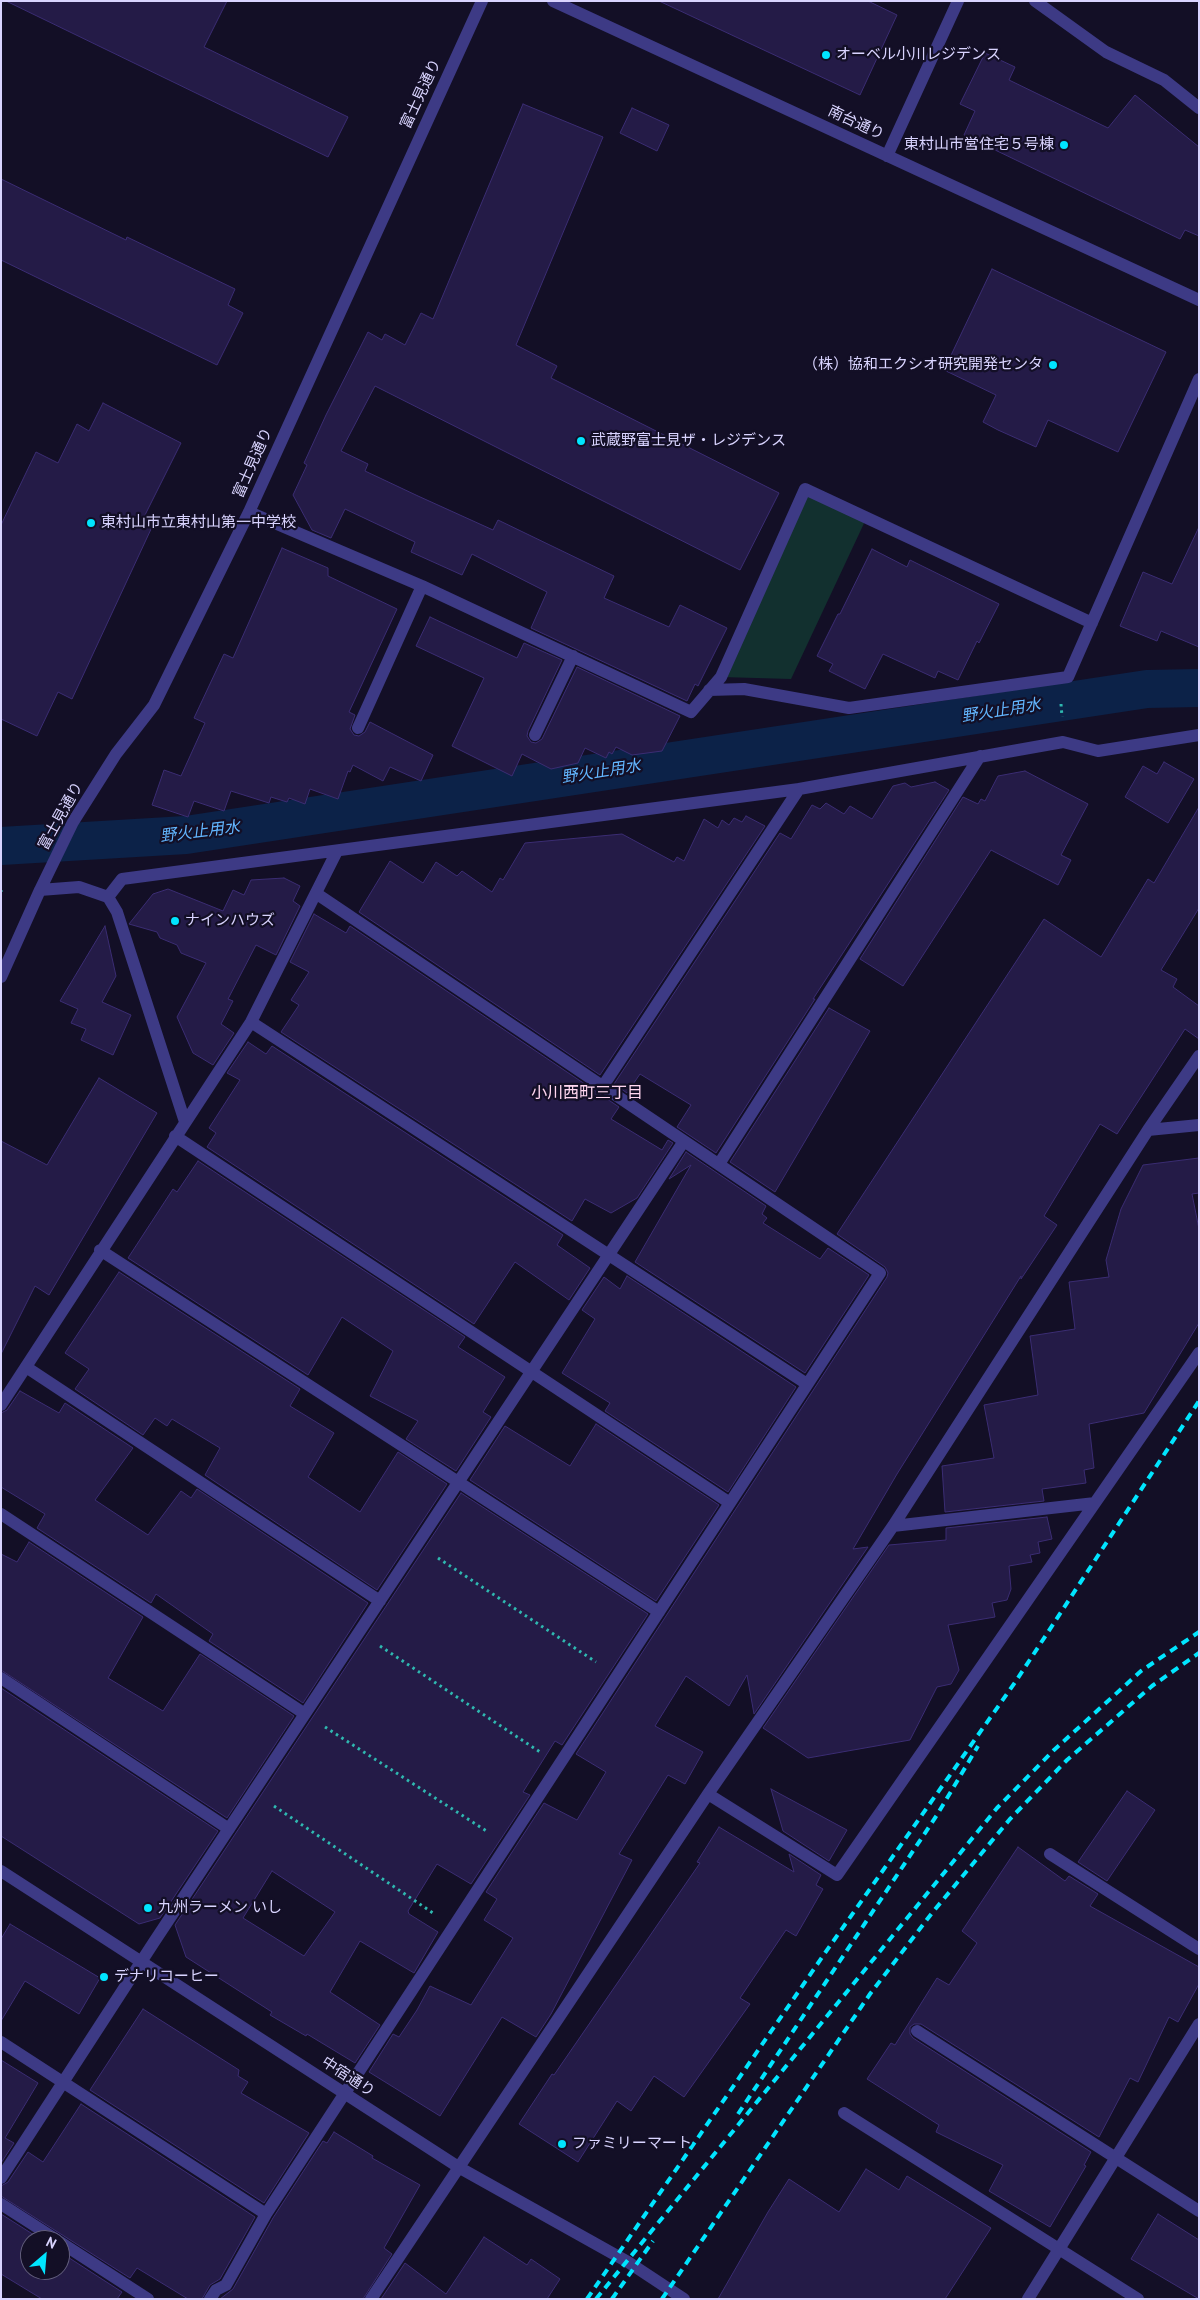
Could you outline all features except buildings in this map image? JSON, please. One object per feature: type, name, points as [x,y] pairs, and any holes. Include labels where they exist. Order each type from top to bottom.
[{"type":"street","name":"富士見通り","points":[[1,977],[73,822],[116,754],[154,705],[249,512],[482,1]]},
{"type":"street","name":"南台通り","points":[[553,1],[1199,300]]},
{"type":"street","points":[[887,156],[958,1]]},
{"type":"street","points":[[1034,1],[1106,52],[1164,80],[1199,108]]},
{"type":"street","points":[[709,690],[744,689],[849,708],[1068,677],[1199,379]]},
{"type":"street","points":[[249,512],[422,586],[690,712],[721,677],[805,489],[1092,623]]},
{"type":"street","points":[[358,728],[422,586]]},
{"type":"street","points":[[535,735],[573,656]]},
{"type":"street","points":[[108,897],[122,878],[799,789],[1063,742],[1098,752],[1199,734]]},
{"type":"street","points":[[719,1164],[980,756]]},
{"type":"street","points":[[603,1086],[799,789]]},
{"type":"street","points":[[1,1405],[100,1250],[251,1022],[337,851]]},
{"type":"street","points":[[40,890],[79,887],[108,897],[117,912],[185,1122]]},
{"type":"street","points":[[210,2299],[216,2290],[226,2285],[266,2214],[880,1273],[317,894]]},
{"type":"street","points":[[251,1022],[807,1384]]},
{"type":"street","points":[[371,2299],[708,1794],[893,1526],[1148,1130],[1199,1056]]},
{"type":"street","points":[[1148,1130],[1199,1125]]},
{"type":"street","points":[[175,1136],[730,1503]]},
{"type":"street","points":[[1,2178],[253,1792],[684,1141]]},
{"type":"street","points":[[100,1250],[659,1612]]},
{"type":"street","points":[[708,1794],[837,1875],[1199,1353]]},
{"type":"street","points":[[26,1367],[380,1600]]},
{"type":"street","points":[[893,1526],[1095,1503]]},
{"type":"street","points":[[1,1514],[305,1714]]},
{"type":"street","points":[[1,1678],[229,1829]]},
{"type":"street","points":[[1050,1854],[1199,1949]]},
{"type":"street","name":"中宿通り","points":[[1,1870],[460,2168],[628,2262],[684,2299]]},
{"type":"street","points":[[1028,2299],[1199,2024]]},
{"type":"street","points":[[917,2031],[1199,2211]]},
{"type":"street","points":[[1,2042],[266,2214]]},
{"type":"street","points":[[844,2113],[1138,2299]]},
{"type":"street","points":[[1,2204],[41,2230]]},
{"type":"street","points":[[70,2249],[148,2299]]},
{"type":"path","points":[[1063,742],[1061,693],[1068,677]]},
{"type":"path","points":[[418,1544],[617,1676]]},
{"type":"path","points":[[359,1632],[560,1765]]},
{"type":"path","points":[[305,1714],[507,1844]]},
{"type":"path","points":[[253,1792],[454,1927]]},
{"type":"green space","points":[[805,489],[867,517],[791,679],[721,677]]},
{"type":"waterway","name":"野火止用水","points":[[1,846],[186,835],[1147,689],[1199,688]]},
{"type":"railway","points":[[587,2299],[825,1953],[1016,1681],[1199,1401]]},
{"type":"railway","points":[[596,2299],[997,1808],[1054,1750],[1141,1671],[1199,1632]]},
{"type":"railway","points":[[662,2299],[870,1994],[932,1913],[1010,1819],[1067,1760],[1152,1686],[1199,1653]]},
{"type":"railway","points":[[738,2114],[937,1815],[978,1746]]},
{"type":"railway","points":[[612,2299],[653,2241]]},
{"type":"place","name":"オーベル小川レジデンス","points":[[826,55]]},
{"type":"place","name":"東村山市営住宅５号棟","points":[[1064,145]]},
{"type":"place","name":"（株）協和エクシオ研究開発センタ","points":[[1053,365]]},
{"type":"place","name":"武蔵野富士見ザ・レジデンス","points":[[581,441]]},
{"type":"place","name":"東村山市立東村山第一中学校","points":[[91,523]]},
{"type":"place","name":"ナインハウズ","points":[[175,921]]},
{"type":"place","name":"九州ラーメン いし","points":[[148,1908]]},
{"type":"place","name":"デナリコーヒー","points":[[104,1977]]},
{"type":"place","name":"ファミリーマート","points":[[562,2144]]},
{"type":"district","name":"小川西町三丁目","points":[[587,1093]]}]
